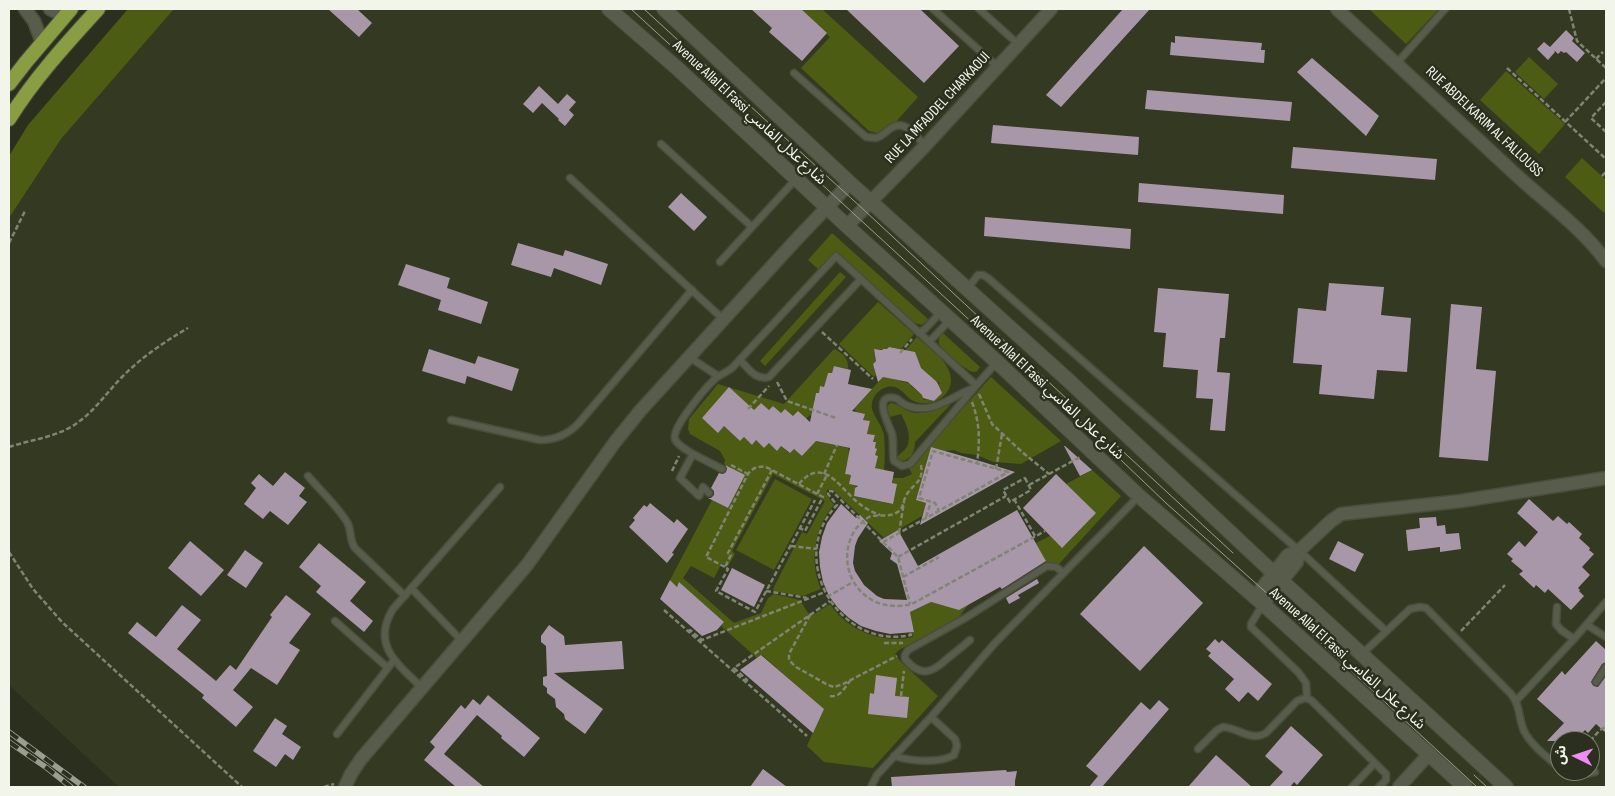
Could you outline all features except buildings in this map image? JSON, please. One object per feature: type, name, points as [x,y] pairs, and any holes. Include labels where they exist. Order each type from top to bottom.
[{"type":"main road","points":[[9,119],[57,55],[98,9]]},
{"type":"main road","points":[[9,84],[68,12]]},
{"type":"street","points":[[25,9],[34,21],[42,42]]},
{"type":"street","points":[[50,9],[68,12]]},
{"type":"street","name":"Avenue Allal El Fassi شارع علال الفاسي","points":[[609,9],[677,68],[797,178],[1139,496],[1259,601],[1465,787]]},
{"type":"street","name":"Avenue Allal El Fassi شارع علال الفاسي","points":[[664,9],[850,184],[1068,380],[1506,787]]},
{"type":"street","name":"RUE LA MFADDEL CHARKAOUI","points":[[847,226],[926,146],[1051,9]]},
{"type":"street","name":"RUE ABDELKARIM AL FALLOUSS","points":[[1337,9],[1605,256]]},
{"type":"street","points":[[345,787],[361,759],[527,565],[640,411],[850,184]]},
{"type":"street","points":[[1259,601],[1278,577],[1297,562],[1299,551],[1330,520],[1341,514],[1462,501],[1606,478]]},
{"type":"street","points":[[1399,787],[1429,754]]},
{"type":"lane","points":[[933,9],[998,67]]},
{"type":"lane","points":[[979,9],[1018,44]]},
{"type":"lane","points":[[1396,64],[1445,9]]},
{"type":"lane","points":[[794,72],[866,137],[876,138],[900,125],[909,129],[926,146]]},
{"type":"lane","points":[[662,144],[752,227]]},
{"type":"lane","points":[[570,178],[724,320]]},
{"type":"lane","points":[[720,262],[797,178]]},
{"type":"lane","points":[[720,468],[693,454],[684,447],[676,440],[675,432],[687,413],[718,376],[724,374],[740,360],[836,256],[975,386]]},
{"type":"lane","points":[[967,290],[976,277],[984,275],[988,278],[1299,551],[1386,631]]},
{"type":"lane","points":[[740,360],[757,376],[773,377],[861,279]]},
{"type":"lane","points":[[450,420],[540,440],[549,440],[564,435],[578,424],[692,290]]},
{"type":"lane","points":[[919,333],[946,316]]},
{"type":"lane","points":[[929,342],[946,316]]},
{"type":"lane","points":[[690,357],[718,376]]},
{"type":"lane","points":[[975,386],[928,408],[917,408],[897,399],[888,398],[882,407],[892,434],[894,461],[898,465],[906,466],[916,457],[997,362]]},
{"type":"lane","points":[[693,454],[680,478],[699,496],[704,487],[709,493]]},
{"type":"lane","points":[[308,476],[346,521],[350,530],[350,540],[355,548],[405,596]]},
{"type":"lane","points":[[422,687],[394,660],[386,644],[386,626],[393,609],[500,487]]},
{"type":"lane","points":[[871,787],[877,775],[931,717],[995,643],[1139,496]]},
{"type":"lane","points":[[970,640],[937,668],[930,671],[918,670],[905,656],[916,646],[967,617],[1047,566],[1056,567],[1064,573]]},
{"type":"lane","points":[[412,588],[462,640]]},
{"type":"lane","points":[[1259,601],[1251,627],[1300,673],[1306,683],[1307,698],[1387,776],[1386,780],[1379,787]]},
{"type":"lane","points":[[1516,701],[1606,602]]},
{"type":"lane","points":[[1362,654],[1410,609],[1420,607],[1430,612],[1516,701],[1529,739],[1550,759]]},
{"type":"lane","points":[[1557,607],[1556,624],[1574,639]]},
{"type":"lane","points":[[335,621],[388,668]]},
{"type":"lane","points":[[1587,625],[1606,638]]},
{"type":"lane","points":[[337,734],[394,660]]},
{"type":"lane","points":[[1596,682],[1606,667]]},
{"type":"lane","points":[[1198,750],[1217,730],[1223,727],[1252,737],[1262,735],[1300,698],[1307,698]]},
{"type":"lane","points":[[894,756],[916,761],[948,758],[954,755],[957,746],[955,740],[931,717]]},
{"type":"lane","points":[[1352,787],[1375,763]]},
{"type":"path","points":[[1569,9],[1577,40],[1606,68]]},
{"type":"path","points":[[1596,59],[1603,52]]},
{"type":"path","points":[[1507,68],[1606,159]]},
{"type":"path","points":[[1565,122],[1606,78]]},
{"type":"path","points":[[1606,102],[1591,118],[1606,132]]},
{"type":"path","points":[[1602,176],[1606,172]]},
{"type":"path","points":[[9,243],[25,211]]},
{"type":"path","points":[[816,327],[873,379]]},
{"type":"path","points":[[9,447],[57,434],[80,422],[96,408],[113,387],[137,363],[170,338],[188,328]]},
{"type":"path","points":[[900,353],[919,333]]},
{"type":"path","points":[[748,409],[773,377],[787,401],[836,418]]},
{"type":"path","points":[[975,386],[989,418],[1002,434],[1049,474]]},
{"type":"path","points":[[969,394],[979,427],[977,463]]},
{"type":"path","points":[[996,469],[1002,434]]},
{"type":"path","points":[[817,494],[837,445]]},
{"type":"path","points":[[672,471],[684,447]]},
{"type":"path","points":[[883,542],[900,533],[926,518],[939,511],[1008,472],[933,450],[919,498],[935,503],[939,511]]},
{"type":"path","points":[[1029,486],[1084,455]]},
{"type":"path","points":[[916,457],[921,466],[920,477],[918,482],[907,493],[903,506],[898,512],[886,516],[874,516],[862,522],[852,536],[847,554],[847,564],[853,582],[866,596],[874,601],[892,606],[920,601],[1045,530]]},
{"type":"path","points":[[720,468],[722,461],[748,474]]},
{"type":"path","points":[[800,528],[805,531],[823,498],[764,466],[751,470],[706,557],[728,569],[716,591],[756,612],[766,591],[815,500]]},
{"type":"path","points":[[725,567],[731,555],[728,553],[772,470]]},
{"type":"path","points":[[799,484],[810,475],[826,474],[836,480],[861,506],[886,516]]},
{"type":"path","points":[[920,477],[925,478]]},
{"type":"path","points":[[1025,478],[1031,490],[1010,502],[1006,496],[1003,490],[1025,478]]},
{"type":"path","points":[[910,604],[898,557],[832,491],[828,491],[828,495],[837,505],[825,522],[817,549],[817,567],[827,597],[847,620],[860,628],[875,634],[890,636],[911,635],[910,632]]},
{"type":"path","points":[[898,557],[1006,496]]},
{"type":"path","points":[[1014,499],[1035,536]]},
{"type":"path","points":[[900,533],[904,500]]},
{"type":"path","points":[[926,518],[931,502]]},
{"type":"path","points":[[791,546],[817,549]]},
{"type":"path","points":[[9,552],[33,589],[62,622],[242,787]]},
{"type":"path","points":[[903,577],[939,558]]},
{"type":"path","points":[[827,597],[853,582]]},
{"type":"path","points":[[1455,638],[1505,585]]},
{"type":"path","points":[[766,591],[808,598]]},
{"type":"path","points":[[688,631],[690,630],[702,640],[825,592]]},
{"type":"path","points":[[746,682],[747,680],[734,668],[830,601]]},
{"type":"path","points":[[664,610],[807,736]]},
{"type":"path","points":[[810,615],[789,654],[789,660],[796,667],[834,687],[874,667],[905,656],[901,696]]},
{"type":"path","points":[[884,643],[912,643],[916,646]]},
{"type":"path","points":[[896,679],[902,680]]},
{"type":"path","points":[[830,696],[839,695],[851,680]]},
{"type":"shaded area","points":[[174,9],[1606,9],[1606,787],[119,787],[9,685],[9,218],[61,139]]},
{"type":"green space","points":[[128,9],[174,9],[61,139],[9,218],[9,156],[28,125]]},
{"type":"green space","points":[[799,9],[822,9],[918,97],[886,133],[881,134],[869,131],[801,68],[830,37]]},
{"type":"green space","points":[[1369,9],[1439,9],[1406,44]]},
{"type":"green space","points":[[1529,57],[1558,84],[1544,99],[1515,72]]},
{"type":"green space","points":[[1506,71],[1565,124],[1539,154],[1480,100]]},
{"type":"green space","points":[[1582,158],[1606,180],[1606,211],[1604,213],[1565,177]]},
{"type":"green space","points":[[832,233],[928,319],[922,325],[915,323],[835,252],[818,269],[808,260]]},
{"type":"green space","points":[[840,272],[846,277],[765,366],[760,361]]},
{"type":"green space","points":[[878,302],[914,334],[901,349],[889,347],[887,349],[874,349],[876,361],[873,364],[876,375],[874,377],[839,344]]},
{"type":"green space","points":[[943,333],[980,367],[976,372],[966,369],[941,347],[939,341]]},
{"type":"green space","points":[[917,337],[934,351],[948,368],[951,382],[950,388],[943,397],[933,402],[928,403],[916,402],[900,389],[892,387],[884,388],[877,393],[873,399],[872,410],[884,435],[885,461],[884,470],[874,468],[878,456],[875,455],[876,442],[873,442],[875,435],[867,434],[870,421],[863,420],[864,414],[854,409],[888,371],[894,379],[913,384],[911,386],[922,395],[924,400],[934,401],[941,393],[938,385],[940,383],[922,373],[916,355],[904,352]]},
{"type":"green space","points":[[834,349],[845,357],[848,362],[848,369],[834,366],[832,373],[828,373],[824,387],[820,386],[819,393],[816,393],[814,400],[818,422],[810,415],[806,419],[793,416],[785,409],[781,413],[773,406],[769,410],[761,403],[752,412],[729,388],[702,418],[718,432],[724,426],[740,441],[744,437],[752,445],[756,440],[764,448],[769,443],[777,450],[781,446],[789,453],[794,449],[802,456],[816,441],[848,448],[853,464],[847,463],[845,474],[851,475],[849,484],[856,486],[854,496],[892,504],[893,478],[903,478],[912,474],[909,468],[991,377],[1061,441],[1021,464],[993,462],[977,455],[954,450],[945,451],[931,447],[916,500],[926,503],[922,516],[884,538],[832,489],[827,490],[826,494],[834,505],[827,514],[818,534],[815,556],[817,579],[821,589],[803,596],[774,591],[773,589],[802,532],[807,534],[825,501],[773,474],[732,551],[735,554],[728,566],[722,563],[714,578],[691,566],[683,578],[734,623],[761,613],[768,598],[774,594],[800,600],[808,613],[813,615],[830,604],[846,622],[856,628],[878,637],[889,639],[913,637],[912,632],[914,631],[910,612],[931,602],[945,606],[949,592],[958,587],[968,605],[958,618],[895,654],[900,661],[938,696],[873,768],[824,762],[807,746],[823,709],[762,655],[757,658],[721,626],[724,622],[680,583],[677,587],[670,580],[712,500],[728,508],[744,476],[724,464],[725,460],[720,451],[690,434],[688,429],[689,419],[718,384],[784,404]]},
{"type":"green space","points":[[890,403],[908,411],[919,413],[951,404],[915,442],[914,451],[911,456],[902,461],[898,459],[898,456],[907,447],[908,430],[901,414],[890,417],[887,407]]},
{"type":"green space","points":[[1092,470],[1121,496],[1058,565],[1047,563],[1036,543],[1095,513],[1066,484]]},
{"type":"green space","points":[[775,479],[812,499],[774,570],[736,550]]},
{"type":"tram line","points":[[631,9],[1477,787]]},
{"type":"tram line","points":[[644,9],[1068,400]]},
{"type":"tram line","points":[[1116,445],[1233,553]]},
{"type":"tram line","points":[[1474,775],[1487,787]]},
{"type":"railway","points":[[9,732],[84,787]]},
{"type":"railway","points":[[9,742],[71,787]]}]
